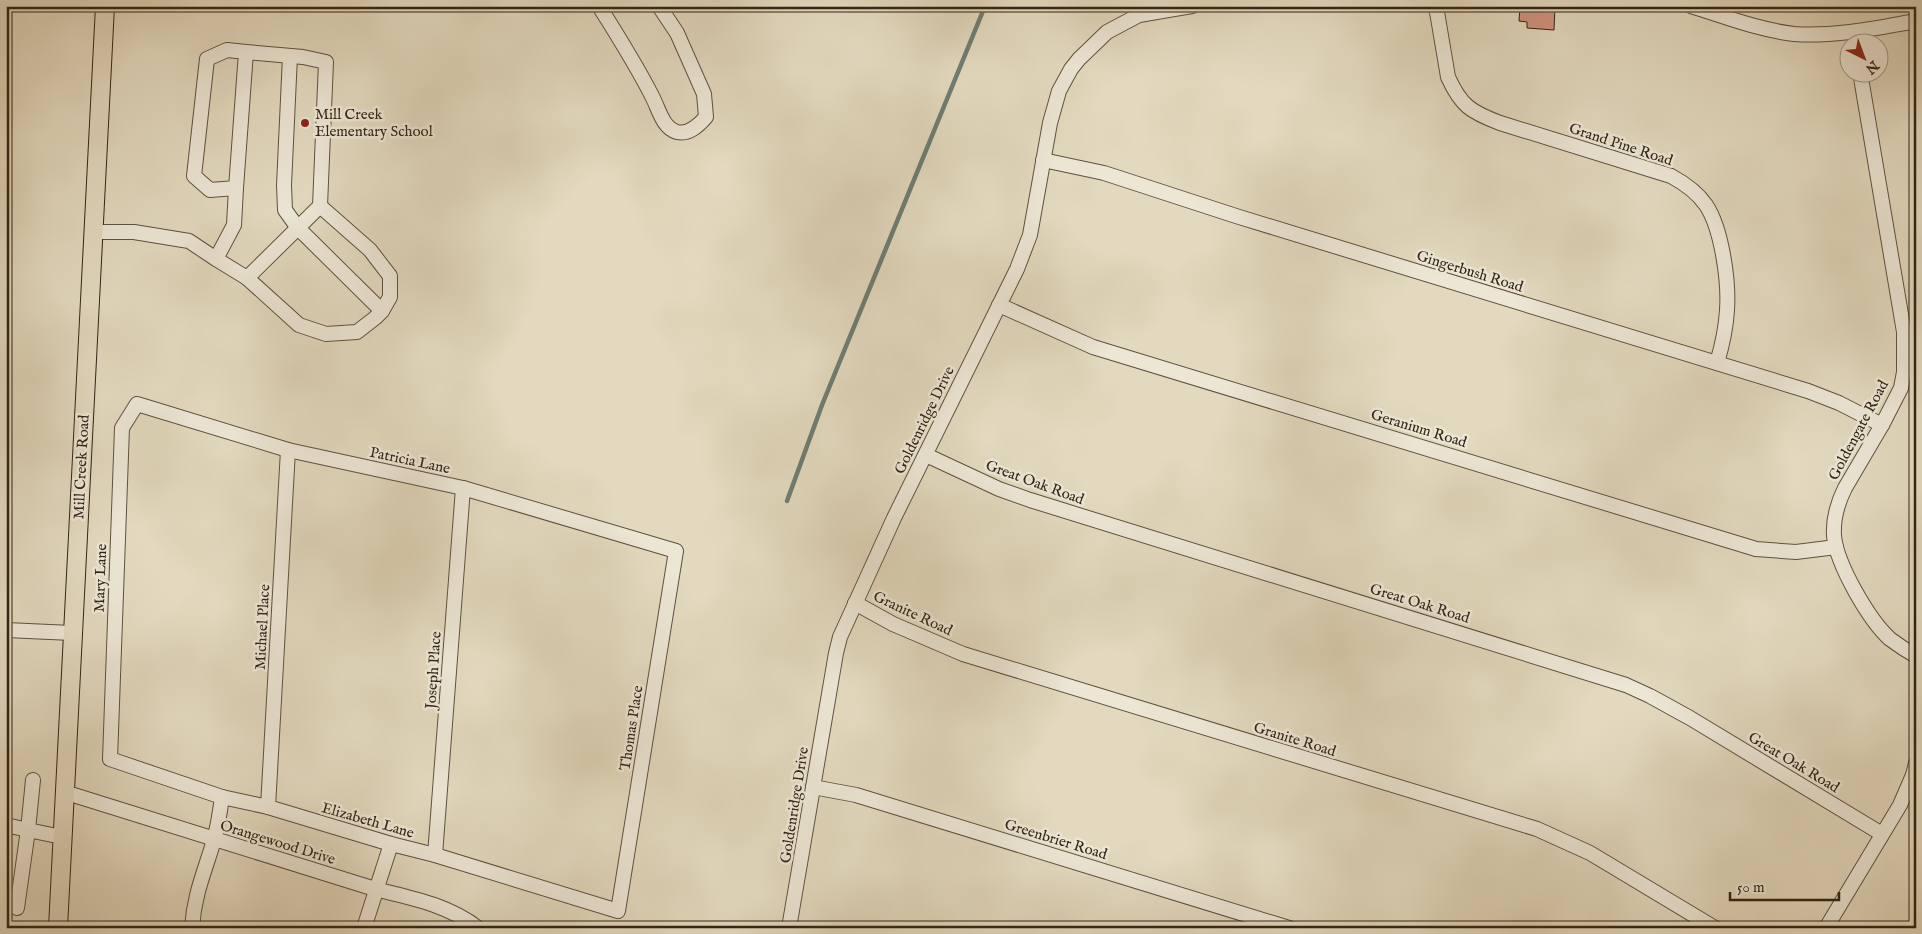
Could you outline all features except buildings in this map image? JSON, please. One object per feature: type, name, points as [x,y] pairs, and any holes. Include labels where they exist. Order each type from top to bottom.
[{"type":"main road","name":"Mill Creek Road","points":[[58,928],[105,6]]},
{"type":"street","points":[[599,6],[633,59],[665,123],[676,132],[688,131],[699,126],[706,117],[704,94],[677,33],[660,6]]},
{"type":"street","name":"Goldenridge Drive","points":[[790,928],[840,637],[894,518],[1017,269],[1030,235],[1050,123],[1059,91],[1078,59],[1108,32],[1138,11],[1192,6]]},
{"type":"street","name":"Grand Pine Road","points":[[1436,6],[1448,76],[1452,87],[1468,108],[1481,116],[1500,123],[1671,176],[1685,184],[1705,204],[1718,231],[1727,289],[1727,310],[1721,349],[1716,363]]},
{"type":"street","points":[[1691,6],[1765,28],[1792,33],[1840,36]]},
{"type":"street","points":[[1875,32],[1916,22]]},
{"type":"street","points":[[236,188],[210,190],[194,176],[207,59],[227,50],[290,56],[326,62],[320,206],[247,278]]},
{"type":"street","points":[[216,259],[234,225],[246,52]]},
{"type":"street","points":[[290,56],[284,194],[285,210],[298,228],[382,311]]},
{"type":"street","name":"Goldengate Road","points":[[1862,82],[1905,343],[1904,372],[1900,388],[1882,425],[1845,488],[1839,502],[1834,528],[1836,548],[1848,575],[1874,621],[1890,639],[1916,656]]},
{"type":"street","name":"Gingerbush Road","points":[[1043,160],[1104,173],[1236,216],[1808,391],[1839,403],[1882,425]]},
{"type":"street","points":[[93,232],[134,232],[189,241],[247,278],[299,326],[326,334],[357,332],[382,311],[390,297],[390,276],[370,250],[320,206]]},
{"type":"street","name":"Geranium Road","points":[[999,305],[1093,347],[1756,549],[1796,552],[1836,548]]},
{"type":"street","name":"Patricia Lane","points":[[137,404],[288,450],[463,488],[676,551]]},
{"type":"street","name":"Mary Lane","points":[[110,758],[122,428],[137,404]]},
{"type":"street","name":"Michael Place","points":[[268,807],[288,450]]},
{"type":"street","name":"Great Oak Road","points":[[926,454],[991,486],[1030,500],[1163,543],[1533,654],[1626,685],[1690,718],[1882,834]]},
{"type":"street","name":"Joseph Place","points":[[435,855],[463,488]]},
{"type":"street","name":"Thomas Place","points":[[618,912],[676,551]]},
{"type":"street","name":"Granite Road","points":[[855,604],[893,624],[963,654],[1537,829],[1590,853],[1715,928]]},
{"type":"street","points":[[6,630],[72,633]]},
{"type":"street","name":"Elizabeth Lane","points":[[110,758],[222,797],[268,807],[391,844],[435,855],[618,912]]},
{"type":"street","points":[[1826,928],[1900,805],[1916,763]]},
{"type":"street","points":[[17,908],[33,780]]},
{"type":"street","name":"Greenbrier Road","points":[[813,787],[856,795],[1289,928]]},
{"type":"street","name":"Orangewood Drive","points":[[64,792],[375,889],[446,908],[467,919],[478,928]]},
{"type":"street","points":[[192,928],[193,909],[198,886],[214,840],[222,797]]},
{"type":"street","points":[[6,825],[62,836]]},
{"type":"street","points":[[364,928],[391,844]]},
{"type":"waterway","points":[[787,501],[822,405],[985,6]]},
{"type":"place","name":"Mill Creek Elementary School","points":[[305,123]]}]
